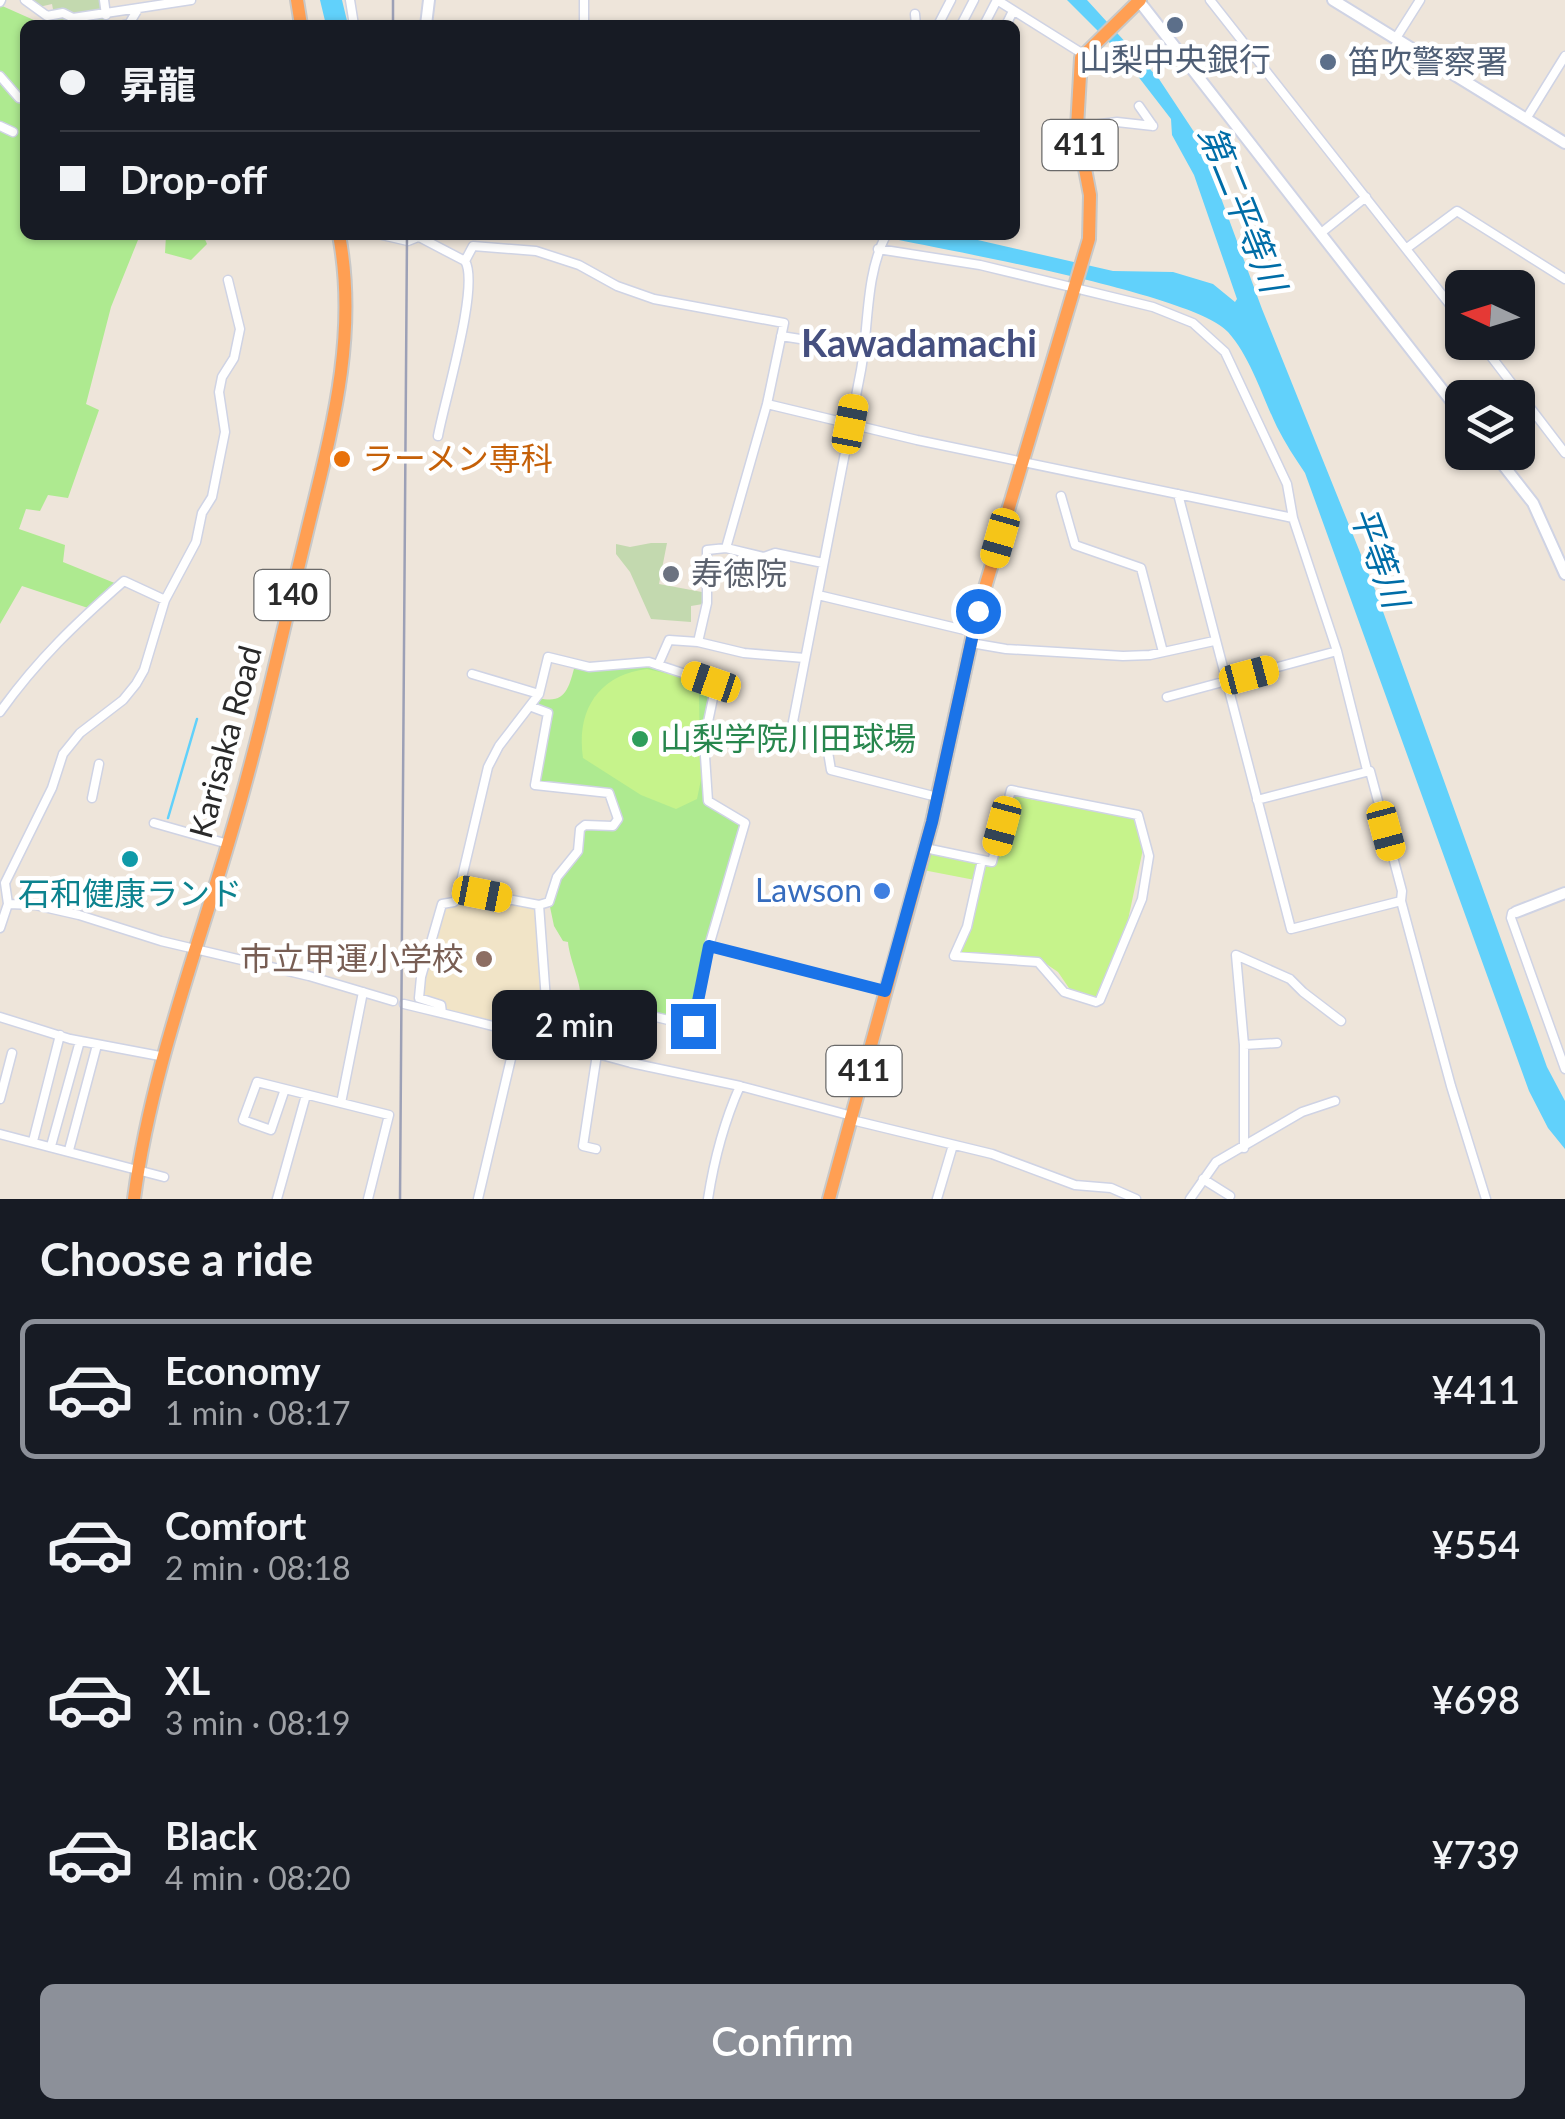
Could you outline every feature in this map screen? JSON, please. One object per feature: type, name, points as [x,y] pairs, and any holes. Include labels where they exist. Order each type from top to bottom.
[{"type":"highway","points":[[1083,54],[1139,0]]},
{"type":"highway","name":"411","points":[[829,1199],[925,848],[972,637],[1084,258],[1091,218],[1078,127],[1083,54]]},
{"type":"highway","name":"Karisaka Road","points":[[134,1199],[165,1057],[263,715],[340,394],[346,312],[339,240]]},
{"type":"street","points":[[26,0],[47,16],[64,13],[73,18],[106,16],[190,0]]},
{"type":"street","points":[[104,0],[106,16]]},
{"type":"street","points":[[987,20],[997,0],[1083,54]]},
{"type":"street","points":[[1139,0],[1445,393]]},
{"type":"street","points":[[1210,0],[1445,298]]},
{"type":"street","points":[[1334,0],[1565,143]]},
{"type":"street","points":[[1396,38],[1420,0]]},
{"type":"street","points":[[131,20],[138,9]]},
{"type":"street","points":[[1009,20],[1013,12]]},
{"type":"street","points":[[1526,119],[1565,56]]},
{"type":"street","points":[[0,76],[20,98]]},
{"type":"street","points":[[1078,127],[1118,122],[1153,126],[1139,106]]},
{"type":"street","points":[[0,126],[13,132]]},
{"type":"street","points":[[1321,233],[1366,198]]},
{"type":"street","points":[[1407,248],[1456,210],[1562,277],[1565,264]]},
{"type":"street","points":[[429,240],[465,261],[469,268],[468,308],[438,436]]},
{"type":"street","points":[[883,240],[869,296],[864,350],[791,732],[826,740],[832,770],[937,798]]},
{"type":"street","points":[[465,261],[473,246],[536,252],[580,266],[617,286],[654,299],[784,323],[767,404],[726,548]]},
{"type":"street","points":[[878,249],[980,265],[1153,307],[1193,322],[1225,352],[1286,484],[1293,518],[1338,652],[1451,1086],[1486,1199]]},
{"type":"street","points":[[0,928],[8,904],[5,882],[52,788],[63,754],[80,733],[123,700],[136,684],[165,600],[196,542],[202,513],[212,497],[225,432],[219,392],[222,377],[234,358],[240,329],[228,280]]},
{"type":"street","points":[[781,336],[864,350]]},
{"type":"street","points":[[1494,360],[1565,453]]},
{"type":"street","points":[[767,404],[1293,518]]},
{"type":"street","points":[[1507,470],[1533,503],[1565,574]]},
{"type":"street","points":[[1178,494],[1291,929],[1401,901]]},
{"type":"street","points":[[1061,496],[1075,544],[1141,568],[1164,652]]},
{"type":"street","points":[[698,642],[708,603],[707,550],[726,548],[764,558],[775,553],[823,563]]},
{"type":"street","points":[[0,712],[62,635],[124,581],[165,600]]},
{"type":"street","points":[[818,595],[972,637],[990,648],[1123,656],[1164,652],[1214,640]]},
{"type":"street","points":[[658,665],[669,640],[805,658]]},
{"type":"street","points":[[1167,697],[1338,652]]},
{"type":"street","points":[[442,1013],[441,1004],[419,998],[421,977],[442,904],[459,898],[488,767],[499,746],[532,707],[548,658],[588,667],[648,662],[716,684],[704,741],[708,801],[746,823],[709,946],[693,1026],[652,1016],[644,1018],[631,1063]]},
{"type":"street","points":[[472,674],[539,694]]},
{"type":"street","points":[[460,890],[539,905],[549,902],[557,877],[578,851],[580,829],[585,825],[614,826],[618,818],[610,793],[535,785],[548,713],[532,707]]},
{"type":"street","points":[[92,798],[99,764]]},
{"type":"street","points":[[1257,800],[1367,770]]},
{"type":"street","points":[[925,848],[992,862],[1011,790],[1138,815],[1150,856],[1142,899],[1100,1000],[1064,992],[1038,962],[954,956],[966,927],[982,860]]},
{"type":"street","points":[[154,824],[228,844]]},
{"type":"street","points":[[1565,893],[1512,913],[1511,918],[1565,1069]]},
{"type":"street","points":[[8,904],[35,905],[79,915],[394,1001]]},
{"type":"street","points":[[539,905],[549,1041]]},
{"type":"street","points":[[709,946],[885,991]]},
{"type":"street","points":[[1244,1148],[1244,1046],[1236,955],[1290,979],[1341,1021]]},
{"type":"street","points":[[341,1103],[363,992]]},
{"type":"street","points":[[404,1004],[631,1063],[740,1086],[852,1116],[856,1122],[992,1154],[1075,1184],[1111,1188],[1136,1199]]},
{"type":"street","points":[[0,1017],[80,1041],[165,1057]]},
{"type":"street","points":[[478,1199],[517,1032]]},
{"type":"street","points":[[33,1140],[60,1035]]},
{"type":"street","points":[[52,1146],[80,1041]]},
{"type":"street","points":[[1244,1046],[1277,1044]]},
{"type":"street","points":[[69,1150],[97,1045]]},
{"type":"street","points":[[0,1100],[12,1054]]},
{"type":"street","points":[[596,1149],[582,1146],[597,1054]]},
{"type":"street","points":[[285,1089],[271,1130],[243,1120],[257,1082],[285,1089],[306,1095],[389,1115],[368,1199]]},
{"type":"street","points":[[708,1199],[713,1166],[740,1086]]},
{"type":"street","points":[[277,1199],[306,1095]]},
{"type":"street","points":[[1190,1199],[1216,1162],[1302,1112],[1335,1101]]},
{"type":"street","points":[[0,1134],[164,1178]]},
{"type":"street","points":[[937,1199],[953,1145]]},
{"type":"street","points":[[1203,1179],[1230,1196]]},
{"type":"shaded area","name":"市立甲運小学校","points":[[459,890],[539,905],[546,1004],[524,1007],[517,1033],[442,1013],[441,1005],[419,998],[442,904],[454,902]]},
{"type":"green space","points":[[31,0],[99,0],[106,20],[55,20],[52,4],[39,7]]},
{"type":"green space","points":[[0,5],[34,20],[20,20],[20,240],[138,240],[111,307],[86,404],[99,410],[68,498],[48,495],[40,511],[26,509],[19,529],[65,545],[63,562],[117,584],[88,608],[22,586],[0,624]]},
{"type":"green space","points":[[166,240],[205,240],[207,244],[191,260],[165,253]]},
{"type":"green space","points":[[667,543],[659,584],[702,592],[703,604],[691,606],[691,622],[651,619],[630,572],[616,554],[616,544],[630,547]]},
{"type":"green space","points":[[649,662],[716,684],[707,721],[708,801],[745,823],[709,946],[693,1026],[649,1013],[634,1044],[577,1026],[579,983],[568,942],[563,941],[554,926],[549,902],[557,877],[578,851],[580,829],[613,826],[618,818],[609,793],[535,785],[548,713],[532,707],[539,698],[561,696],[575,665]]},
{"type":"green space","name":"山梨学院川田球場","points":[[647,669],[678,676],[699,692],[700,763],[704,765],[697,799],[676,809],[641,795],[583,758],[583,725],[594,698],[615,679]]},
{"type":"green space","points":[[1013,796],[1135,818],[1143,849],[1128,920],[1099,999],[1071,991],[1058,972],[1039,959],[959,953],[980,881],[923,870],[928,850],[994,864]]},
{"type":"water","points":[[320,0],[342,0],[347,20],[325,20]]},
{"type":"water","points":[[1067,0],[1087,0],[1159,79],[1200,141],[1262,309],[1376,592],[1547,1067],[1565,1101],[1565,1149],[1548,1128],[1529,1091],[1305,473],[1280,433],[1236,342],[1205,317],[1167,302],[1062,274],[899,240],[978,240],[1113,271],[1173,272],[1213,284],[1235,302],[1194,175],[1172,135],[1171,119],[1120,53]]},
{"type":"waterway","points":[[168,818],[197,719]]},
{"type":"railway","points":[[393,0],[393,20]]},
{"type":"railway","points":[[400,1199],[407,240]]},
{"type":"place","name":"山梨中央銀行","points":[[1175,25]]},
{"type":"place","name":"笛吹警察署","points":[[1328,62]]},
{"type":"place","name":"ラーメン専科","points":[[342,459]]},
{"type":"place","name":"寿徳院","points":[[671,574]]},
{"type":"place","name":"山梨学院川田球場","points":[[640,739]]},
{"type":"place","name":"石和健康ランド","points":[[130,859]]},
{"type":"place","name":"Lawson","points":[[882,891]]},
{"type":"place","name":"市立甲運小学校","points":[[484,959]]},
{"type":"district","name":"Kawadamachi","points":[[919,344]]},
{"type":"route","points":[[693,1026],[709,946],[885,991],[932,822],[978,611]]},
{"type":"water label","name":"第二平等川","points":[[1242,209]]},
{"type":"water label","name":"平等川","points":[[1379,557]]}]
